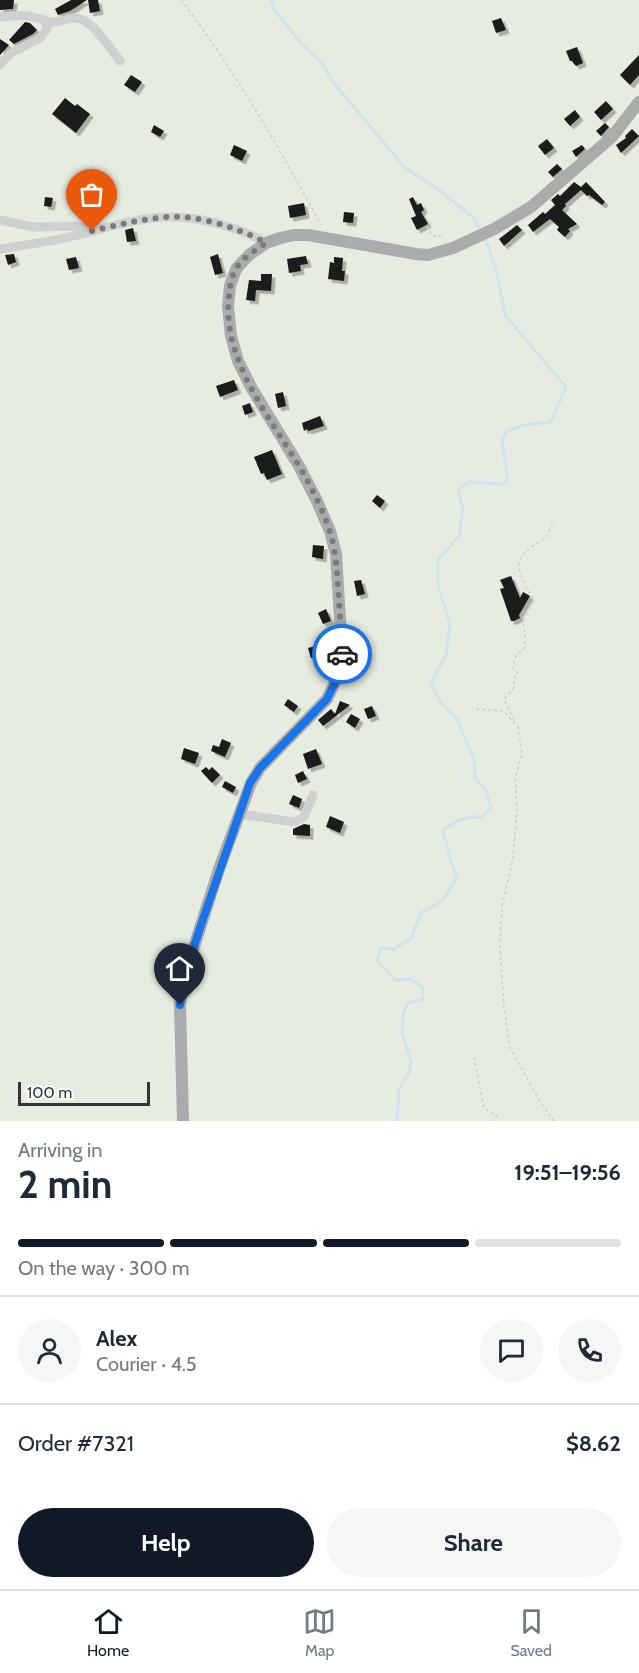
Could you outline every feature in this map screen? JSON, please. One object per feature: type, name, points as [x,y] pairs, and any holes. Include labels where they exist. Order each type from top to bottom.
[{"type":"main road","points":[[183,1121],[180,1005],[185,975],[219,869],[250,783],[260,768],[327,699],[341,670],[336,554],[330,531],[299,466],[251,387],[238,361],[231,336],[228,306],[230,286],[236,269],[249,255],[266,243],[294,235],[308,235],[428,255],[453,248],[494,229],[531,207],[612,137],[639,102]]},
{"type":"street","points":[[0,17],[22,15],[55,22],[79,18],[94,28],[120,62]]},
{"type":"street","points":[[0,65],[11,53],[40,38],[47,29],[45,21]]},
{"type":"street","points":[[0,249],[41,243],[169,216],[202,220],[236,228],[266,243]]},
{"type":"street","points":[[0,219],[33,227],[111,227]]},
{"type":"street","points":[[240,814],[294,822],[304,817],[313,795]]},
{"type":"path","points":[[180,0],[204,30],[237,82],[285,160],[329,239]]},
{"type":"path","points":[[427,226],[432,236],[443,237],[453,248]]},
{"type":"path","points":[[552,524],[547,537],[530,546],[520,558],[519,568],[534,601],[523,621],[525,647],[515,657],[513,669],[518,673],[513,690],[504,699],[518,726],[522,754],[515,778],[517,809],[513,858],[502,907],[500,947],[504,1007],[510,1048],[539,1100],[554,1121]]},
{"type":"path","points":[[476,709],[503,711],[516,724]]},
{"type":"path","points":[[474,1057],[484,1108],[497,1116],[494,1121]]},
{"type":"shaded area","points":[[0,0],[639,0],[639,1121],[0,1121]]},
{"type":"building","points":[[0,0],[14,0],[13,9],[0,10]]},
{"type":"building","points":[[71,0],[87,0],[70,11],[58,15],[55,9]]},
{"type":"building","points":[[88,0],[98,0],[100,11],[90,13]]},
{"type":"building","points":[[501,18],[506,30],[496,33],[492,21]]},
{"type":"building","points":[[25,22],[30,23],[37,30],[14,44],[9,40]]},
{"type":"building","points":[[0,39],[9,45],[0,55]]},
{"type":"building","points":[[577,47],[583,63],[576,66],[570,61],[566,51]]},
{"type":"building","points":[[639,55],[639,75],[630,85],[620,75]]},
{"type":"building","points":[[131,75],[142,82],[135,92],[124,85]]},
{"type":"building","points":[[65,98],[90,114],[76,133],[52,114]]},
{"type":"building","points":[[606,101],[613,109],[601,120],[594,112]]},
{"type":"building","points":[[575,110],[580,117],[570,126],[564,119]]},
{"type":"building","points":[[605,123],[609,127],[601,136],[596,131]]},
{"type":"building","points":[[154,125],[164,131],[160,137],[151,132]]},
{"type":"building","points":[[632,129],[639,136],[621,153],[616,145],[626,138],[625,136]]},
{"type":"building","points":[[547,139],[554,148],[545,155],[538,146]]},
{"type":"building","points":[[234,145],[247,151],[242,161],[230,155]]},
{"type":"building","points":[[582,145],[585,149],[576,157],[572,151]]},
{"type":"building","points":[[557,164],[562,169],[553,177],[548,172]]},
{"type":"building","points":[[574,182],[581,187],[586,182],[605,202],[602,205],[581,190],[565,204],[562,210],[577,224],[568,229],[570,231],[565,237],[550,219],[533,232],[528,225],[555,205],[551,200],[558,194],[560,196]]},
{"type":"building","points":[[45,197],[53,198],[51,207],[44,206]]},
{"type":"building","points":[[413,197],[417,205],[421,203],[424,210],[421,212],[428,224],[417,230],[411,218],[416,216],[409,199]]},
{"type":"building","points":[[304,203],[306,215],[290,218],[288,206]]},
{"type":"building","points":[[344,212],[354,213],[353,223],[343,222]]},
{"type":"building","points":[[517,225],[522,230],[504,246],[499,239]]},
{"type":"building","points":[[133,228],[136,241],[127,242],[125,230]]},
{"type":"building","points":[[14,254],[16,262],[8,265],[5,255]]},
{"type":"building","points":[[218,254],[223,273],[215,275],[210,257]]},
{"type":"building","points":[[306,256],[308,264],[300,265],[301,271],[289,273],[287,259]]},
{"type":"building","points":[[76,257],[79,268],[69,270],[66,259]]},
{"type":"building","points":[[334,257],[343,258],[344,281],[328,279],[330,262],[334,263]]},
{"type":"building","points":[[261,274],[272,274],[271,291],[256,290],[255,301],[246,300],[249,280],[261,281]]},
{"type":"building","points":[[234,380],[238,390],[220,397],[216,386]]},
{"type":"building","points":[[283,392],[286,406],[278,408],[275,394]]},
{"type":"building","points":[[250,403],[253,412],[245,415],[242,406]]},
{"type":"building","points":[[320,416],[324,426],[304,431],[302,423]]},
{"type":"building","points":[[272,450],[282,474],[267,480],[264,473],[261,474],[254,457]]},
{"type":"building","points":[[377,495],[385,501],[380,508],[372,501]]},
{"type":"building","points":[[313,545],[324,546],[323,559],[312,557]]},
{"type":"building","points":[[511,576],[520,598],[523,592],[530,596],[519,615],[520,618],[514,621],[511,621],[500,589],[504,588],[500,580]]},
{"type":"building","points":[[361,580],[365,594],[357,596],[354,581]]},
{"type":"building","points":[[326,609],[331,621],[323,624],[318,613]]},
{"type":"building","points":[[316,646],[319,656],[311,658],[308,648]]},
{"type":"building","points":[[288,699],[298,706],[294,712],[284,705]]},
{"type":"building","points":[[340,701],[350,705],[323,726],[318,720],[331,709],[335,714]]},
{"type":"building","points":[[372,706],[376,716],[368,719],[364,709]]},
{"type":"building","points":[[351,714],[360,719],[355,728],[346,722]]},
{"type":"building","points":[[222,739],[231,743],[225,757],[211,751],[213,745],[219,747]]},
{"type":"building","points":[[184,748],[199,753],[195,764],[181,759]]},
{"type":"building","points":[[316,749],[322,764],[308,769],[303,754]]},
{"type":"building","points":[[206,767],[209,770],[212,767],[220,775],[212,783],[201,771]]},
{"type":"building","points":[[303,771],[307,779],[298,783],[295,775]]},
{"type":"building","points":[[225,781],[236,787],[233,793],[222,787]]},
{"type":"building","points":[[293,795],[302,799],[299,808],[289,804]]},
{"type":"building","points":[[330,816],[344,822],[340,833],[326,827]]},
{"type":"building","points":[[304,824],[310,825],[310,836],[293,835],[293,829]]},
{"type":"waterway","points":[[271,0],[274,9],[288,27],[322,63],[333,82],[405,168],[439,190],[474,218],[481,232]]},
{"type":"waterway","points":[[397,1121],[399,1089],[409,1073],[411,1061],[402,1033],[403,1014],[408,1003],[423,999],[423,987],[410,979],[395,980],[377,960],[381,948],[394,949],[411,938],[421,913],[443,900],[457,877],[443,830],[466,818],[482,817],[491,808],[486,791],[475,778],[474,759],[457,719],[441,703],[431,683],[446,655],[450,623],[438,586],[438,560],[459,536],[463,509],[458,490],[469,482],[503,484],[508,479],[502,441],[507,431],[524,425],[551,422],[566,387],[505,315],[499,282],[484,238]]},
{"type":"way so far","points":[[92,231],[169,216],[202,220],[236,228],[266,243],[249,255],[236,269],[230,286],[228,306],[231,336],[238,361],[251,387],[299,466],[330,531],[336,554],[342,654]]},
{"type":"route","points":[[180,1005],[185,975],[250,783],[260,768],[327,699],[341,670],[342,654]]}]
